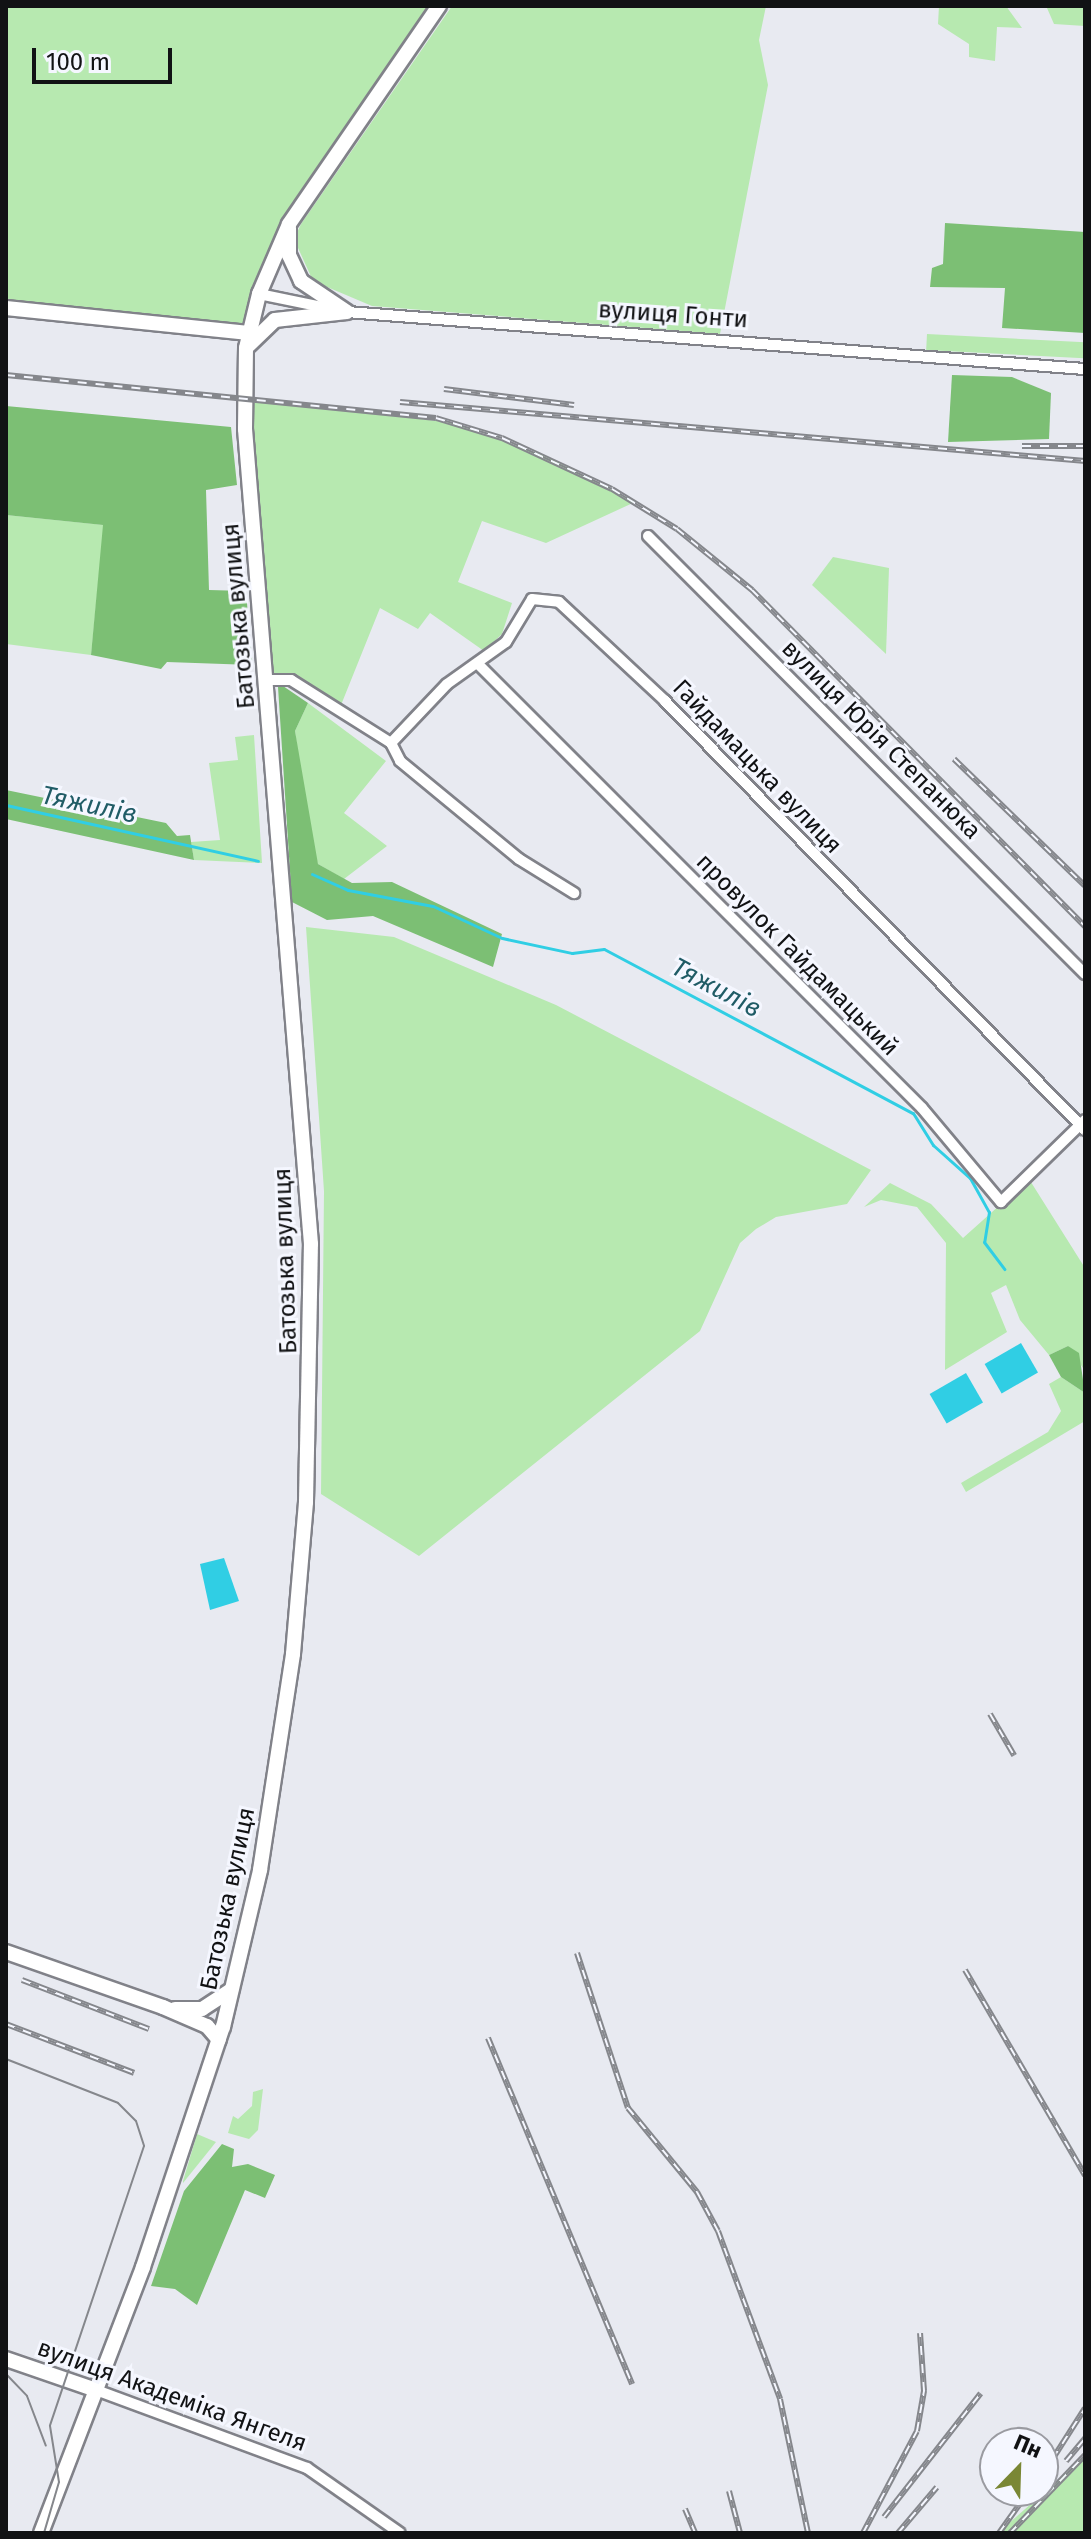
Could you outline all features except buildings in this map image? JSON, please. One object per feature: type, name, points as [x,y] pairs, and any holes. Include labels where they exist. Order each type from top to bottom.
[{"type":"street","name":"Батозька вулиця","points":[[41,2533],[96,2390],[219,2040],[260,1870],[293,1654],[313,1333],[267,680],[243,396],[248,340],[259,294],[289,224],[439,6]]},
{"type":"street","points":[[289,224],[289,255],[301,281],[347,312]]},
{"type":"street","name":"вулиця Гонти","points":[[259,294],[347,312],[1085,369]]},
{"type":"street","points":[[6,308],[248,340],[275,320],[347,312]]},
{"type":"street","name":"вулиця Юрія Степанюка","points":[[648,536],[1085,974]]},
{"type":"street","name":"Гайдамацька вулиця","points":[[391,743],[447,684],[479,665],[512,634],[532,599],[568,608],[1083,1125]]},
{"type":"street","name":"провулок Гайдамацький","points":[[479,665],[922,1108],[1001,1202],[1083,1125]]},
{"type":"street","points":[[267,680],[291,680],[391,743],[400,761],[507,850],[574,893]]},
{"type":"street","points":[[6,1952],[163,2007],[207,2026],[219,2040]]},
{"type":"street","points":[[163,2007],[202,2009],[232,1989]]},
{"type":"street","name":"вулиця Академіка Янгеля","points":[[6,2359],[307,2468],[400,2533]]},
{"type":"green space","points":[[6,6],[439,6],[289,224],[249,333],[6,308]]},
{"type":"green space","points":[[452,6],[766,6],[759,40],[768,85],[720,334],[372,306],[313,281],[294,239],[301,224]]},
{"type":"green space","points":[[939,6],[1006,6],[1022,28],[997,27],[995,61],[969,57],[969,44],[938,24]]},
{"type":"green space","points":[[1012,6],[1085,6],[1085,26],[1054,24],[1047,8]]},
{"type":"green space","points":[[945,223],[1085,232],[1085,333],[1002,328],[1005,288],[930,287],[932,268],[943,264]]},
{"type":"green space","points":[[927,334],[1085,342],[1084,358],[926,350]]},
{"type":"green space","points":[[952,375],[1012,377],[1051,393],[1049,439],[948,442]]},
{"type":"green space","points":[[243,396],[452,423],[546,456],[635,502],[546,543],[482,521],[458,582],[512,603],[502,634],[484,651],[430,613],[418,629],[380,608],[339,710],[291,680],[267,680]]},
{"type":"green space","points":[[6,406],[231,427],[237,485],[206,490],[209,590],[246,591],[252,665],[167,662],[161,669],[91,655],[103,525],[6,515]]},
{"type":"green space","points":[[6,515],[104,525],[91,655],[6,644]]},
{"type":"green space","points":[[833,557],[889,568],[886,654],[812,585]]},
{"type":"green space","points":[[283,686],[308,703],[295,731],[318,864],[352,883],[392,882],[502,934],[493,967],[373,916],[327,920],[292,902],[278,687]]},
{"type":"green space","points":[[308,703],[386,761],[344,813],[387,846],[344,879],[318,864],[308,834],[295,731]]},
{"type":"green space","points":[[254,735],[262,863],[194,860],[191,842],[220,840],[209,763],[238,760],[235,737]]},
{"type":"green space","points":[[6,790],[166,823],[177,836],[190,835],[194,860],[6,819]]},
{"type":"green space","points":[[306,927],[394,937],[556,1005],[871,1170],[847,1204],[776,1217],[756,1229],[740,1243],[700,1331],[419,1556],[321,1494],[324,1191]]},
{"type":"green space","points":[[1029,1179],[1085,1268],[1085,1371],[1068,1346],[1049,1355],[1020,1320],[1006,1285],[991,1293],[1007,1332],[945,1370],[946,1243],[917,1207],[881,1200],[864,1207],[890,1183],[931,1204],[963,1238]]},
{"type":"green space","points":[[1068,1346],[1079,1353],[1085,1393],[1061,1377],[1049,1355]]},
{"type":"green space","points":[[1061,1377],[1085,1393],[1085,1421],[966,1492],[961,1483],[1048,1432],[1061,1411],[1049,1384]]},
{"type":"green space","points":[[263,2089],[258,2130],[249,2139],[228,2133],[233,2116],[238,2119],[252,2106],[253,2092]]},
{"type":"green space","points":[[197,2134],[216,2142],[183,2183],[183,2181]]},
{"type":"green space","points":[[222,2144],[234,2149],[232,2167],[248,2164],[275,2175],[265,2198],[245,2190],[197,2305],[175,2289],[151,2286],[184,2191]]},
{"type":"green space","points":[[1085,2456],[1085,2533],[998,2533],[1027,2507],[1059,2507],[1059,2479]]},
{"type":"water","points":[[1021,1343],[1038,1372],[1002,1393],[985,1364]]},
{"type":"water","points":[[966,1373],[983,1402],[947,1423],[930,1394]]},
{"type":"water","points":[[224,1558],[239,1601],[210,1610],[200,1564]]},
{"type":"waterway","name":"Тяжилів","points":[[6,805],[258,861]]},
{"type":"waterway","name":"Тяжилів","points":[[312,874],[348,890],[433,906],[502,938],[572,953],[604,949],[913,1113],[933,1145],[970,1178],[989,1212],[984,1242],[1004,1269]]},
{"type":"tram line","points":[[6,2059],[118,2103],[136,2121],[144,2146],[50,2426],[59,2482],[44,2533]]},
{"type":"tram line","points":[[6,2374],[27,2396],[46,2446]]},
{"type":"railway","points":[[6,375],[436,418],[502,438],[612,489],[677,529],[752,590],[1085,927]]},
{"type":"railway","points":[[444,389],[574,405]]},
{"type":"railway","points":[[400,402],[1085,461]]},
{"type":"railway","points":[[1022,446],[1085,446]]},
{"type":"railway","points":[[954,759],[1085,886]]},
{"type":"railway","points":[[990,1714],[1014,1755]]},
{"type":"railway","points":[[577,1953],[628,2108],[697,2192],[718,2231],[780,2399],[808,2533]]},
{"type":"railway","points":[[965,1970],[1085,2175]]},
{"type":"railway","points":[[22,1980],[149,2029]]},
{"type":"railway","points":[[6,2024],[134,2073]]},
{"type":"railway","points":[[488,2038],[632,2384]]},
{"type":"railway","points":[[863,2533],[917,2431],[924,2391],[920,2333]]},
{"type":"railway","points":[[884,2517],[981,2393]]},
{"type":"railway","points":[[1059,2449],[1085,2408]]},
{"type":"railway","points":[[1066,2461],[1085,2438]]},
{"type":"railway","points":[[1010,2533],[1085,2455]]},
{"type":"railway","points":[[898,2533],[937,2487]]},
{"type":"railway","points":[[729,2491],[740,2533]]},
{"type":"railway","points":[[999,2533],[1018,2507]]},
{"type":"railway","points":[[685,2509],[695,2533]]}]
